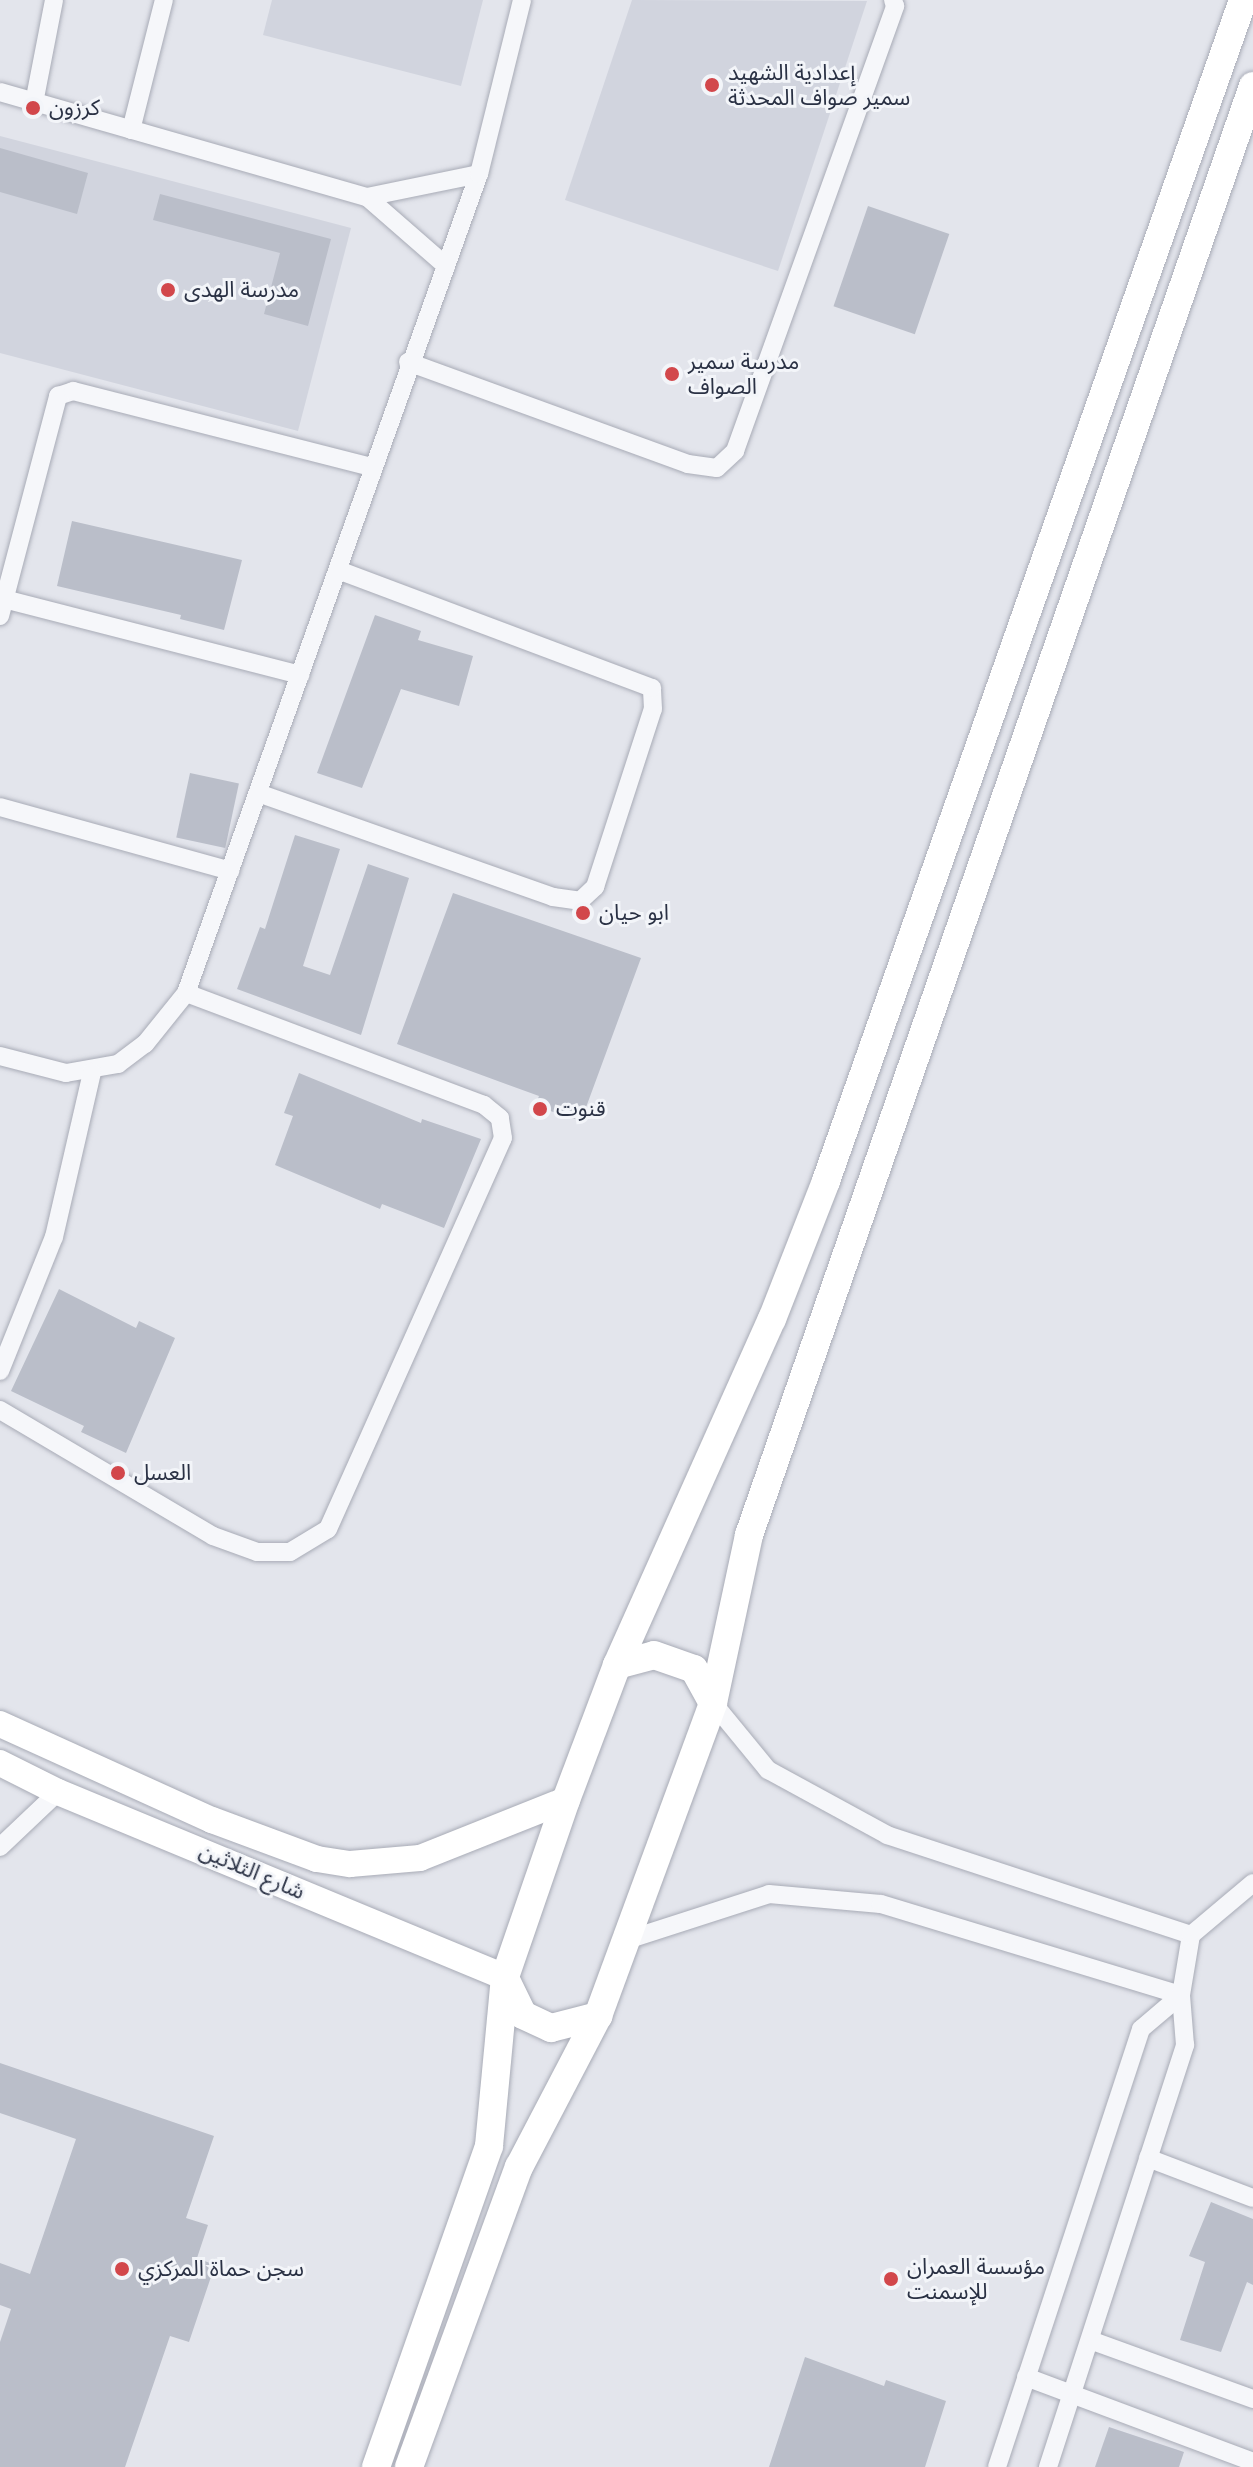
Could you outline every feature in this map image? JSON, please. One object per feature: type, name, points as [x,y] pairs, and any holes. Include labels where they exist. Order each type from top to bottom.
[{"type":"main road","points":[[376,2467],[489,2146],[505,1977],[566,1800],[617,1665],[772,1319],[826,1181],[1243,0]]},
{"type":"main road","points":[[409,2467],[519,2167],[598,2016],[713,1703],[749,1535],[1253,86]]},
{"type":"main road","points":[[617,1665],[654,1655],[694,1669],[713,1703]]},
{"type":"main road","points":[[0,1724],[212,1820],[317,1859],[350,1864],[420,1858],[566,1800]]},
{"type":"main road","name":"شارع الثلاثين","points":[[0,1763],[58,1792],[505,1977]]},
{"type":"main road","points":[[505,1977],[523,2015],[551,2028],[598,2016]]},
{"type":"street","points":[[34,103],[54,0]]},
{"type":"street","points":[[131,130],[164,0]]},
{"type":"street","points":[[0,1056],[66,1073],[92,1072],[118,1064],[145,1044],[186,993],[338,570],[408,362],[479,174],[522,0]]},
{"type":"street","points":[[408,362],[688,464],[717,468],[735,451],[895,6],[893,0]]},
{"type":"street","points":[[0,92],[367,197],[446,266]]},
{"type":"street","points":[[367,197],[479,174]]},
{"type":"street","points":[[300,675],[2,608],[58,396],[73,391],[372,467]]},
{"type":"street","points":[[258,793],[553,897],[580,901],[595,887],[653,709],[652,688],[338,570]]},
{"type":"street","points":[[0,807],[230,871]]},
{"type":"street","points":[[0,1410],[213,1536],[257,1552],[290,1552],[328,1529],[503,1138],[500,1118],[484,1105],[186,993]]},
{"type":"street","points":[[0,1371],[54,1237],[92,1072]]},
{"type":"street","points":[[713,1703],[768,1770],[887,1835],[1191,1935]]},
{"type":"street","points":[[0,1847],[58,1792]]},
{"type":"street","points":[[1048,2467],[1185,2045],[1181,1995],[1191,1935],[1253,1883]]},
{"type":"street","points":[[627,1940],[769,1894],[881,1904],[1181,1995]]},
{"type":"street","points":[[997,2467],[1141,2029],[1181,1995]]},
{"type":"street","points":[[1148,2158],[1253,2198]]},
{"type":"street","points":[[1090,2340],[1253,2399]]},
{"type":"street","points":[[1026,2377],[1253,2462]]},
{"type":"shaded area","points":[[272,0],[483,0],[461,86],[263,35]]},
{"type":"shaded area","points":[[632,0],[867,1],[778,271],[565,200]]},
{"type":"shaded area","name":"مدرسة الهدى","points":[[0,136],[351,228],[298,431],[0,353]]},
{"type":"building","points":[[0,148],[88,173],[77,214],[0,192]]},
{"type":"building","points":[[160,194],[331,239],[308,326],[264,314],[280,253],[153,220]]},
{"type":"building","points":[[868,206],[949,234],[915,334],[833,306]]},
{"type":"building","points":[[72,521],[242,560],[224,630],[180,619],[181,615],[57,586]]},
{"type":"building","points":[[375,615],[421,631],[418,640],[473,656],[459,706],[401,689],[362,788],[317,773]]},
{"type":"building","points":[[190,773],[239,783],[225,848],[176,838]]},
{"type":"building","points":[[295,835],[340,849],[303,966],[330,975],[368,864],[409,878],[361,1035],[237,989],[260,927],[265,929]]},
{"type":"building","points":[[453,893],[641,958],[581,1121],[535,1106],[539,1096],[397,1044]]},
{"type":"building","points":[[299,1073],[421,1123],[422,1119],[481,1139],[444,1228],[382,1204],[380,1209],[275,1165],[293,1116],[284,1113]]},
{"type":"building","points":[[59,1289],[136,1328],[139,1321],[175,1338],[126,1453],[81,1432],[84,1426],[11,1391]]},
{"type":"building","name":"سجن حماة المركزي","points":[[0,2063],[214,2136],[186,2218],[208,2225],[197,2258],[215,2265],[189,2342],[170,2336],[125,2467],[0,2467],[0,2342],[11,2309],[0,2305],[0,2263],[30,2274],[76,2139],[0,2113]]},
{"type":"building","points":[[1211,2202],[1253,2219],[1253,2285],[1247,2282],[1221,2352],[1180,2340],[1205,2262],[1189,2256]]},
{"type":"building","points":[[805,2357],[884,2386],[886,2380],[946,2401],[925,2467],[769,2467]]},
{"type":"building","points":[[1109,2427],[1184,2452],[1179,2467],[1095,2467]]},
{"type":"place","name":"إعدادية الشهيد سمير صواف المحدثة","points":[[712,85]]},
{"type":"place","name":"كرزون","points":[[33,108]]},
{"type":"place","name":"مدرسة الهدى","points":[[168,290]]},
{"type":"place","name":"مدرسة سمير الصواف","points":[[672,374]]},
{"type":"place","name":"ابو حيان","points":[[583,913]]},
{"type":"place","name":"قنوت","points":[[540,1109]]},
{"type":"place","name":"العسل","points":[[118,1473]]},
{"type":"place","name":"سجن حماة المركزي","points":[[122,2269]]},
{"type":"place","name":"مؤسسة العمران للإسمنت","points":[[891,2279]]}]
